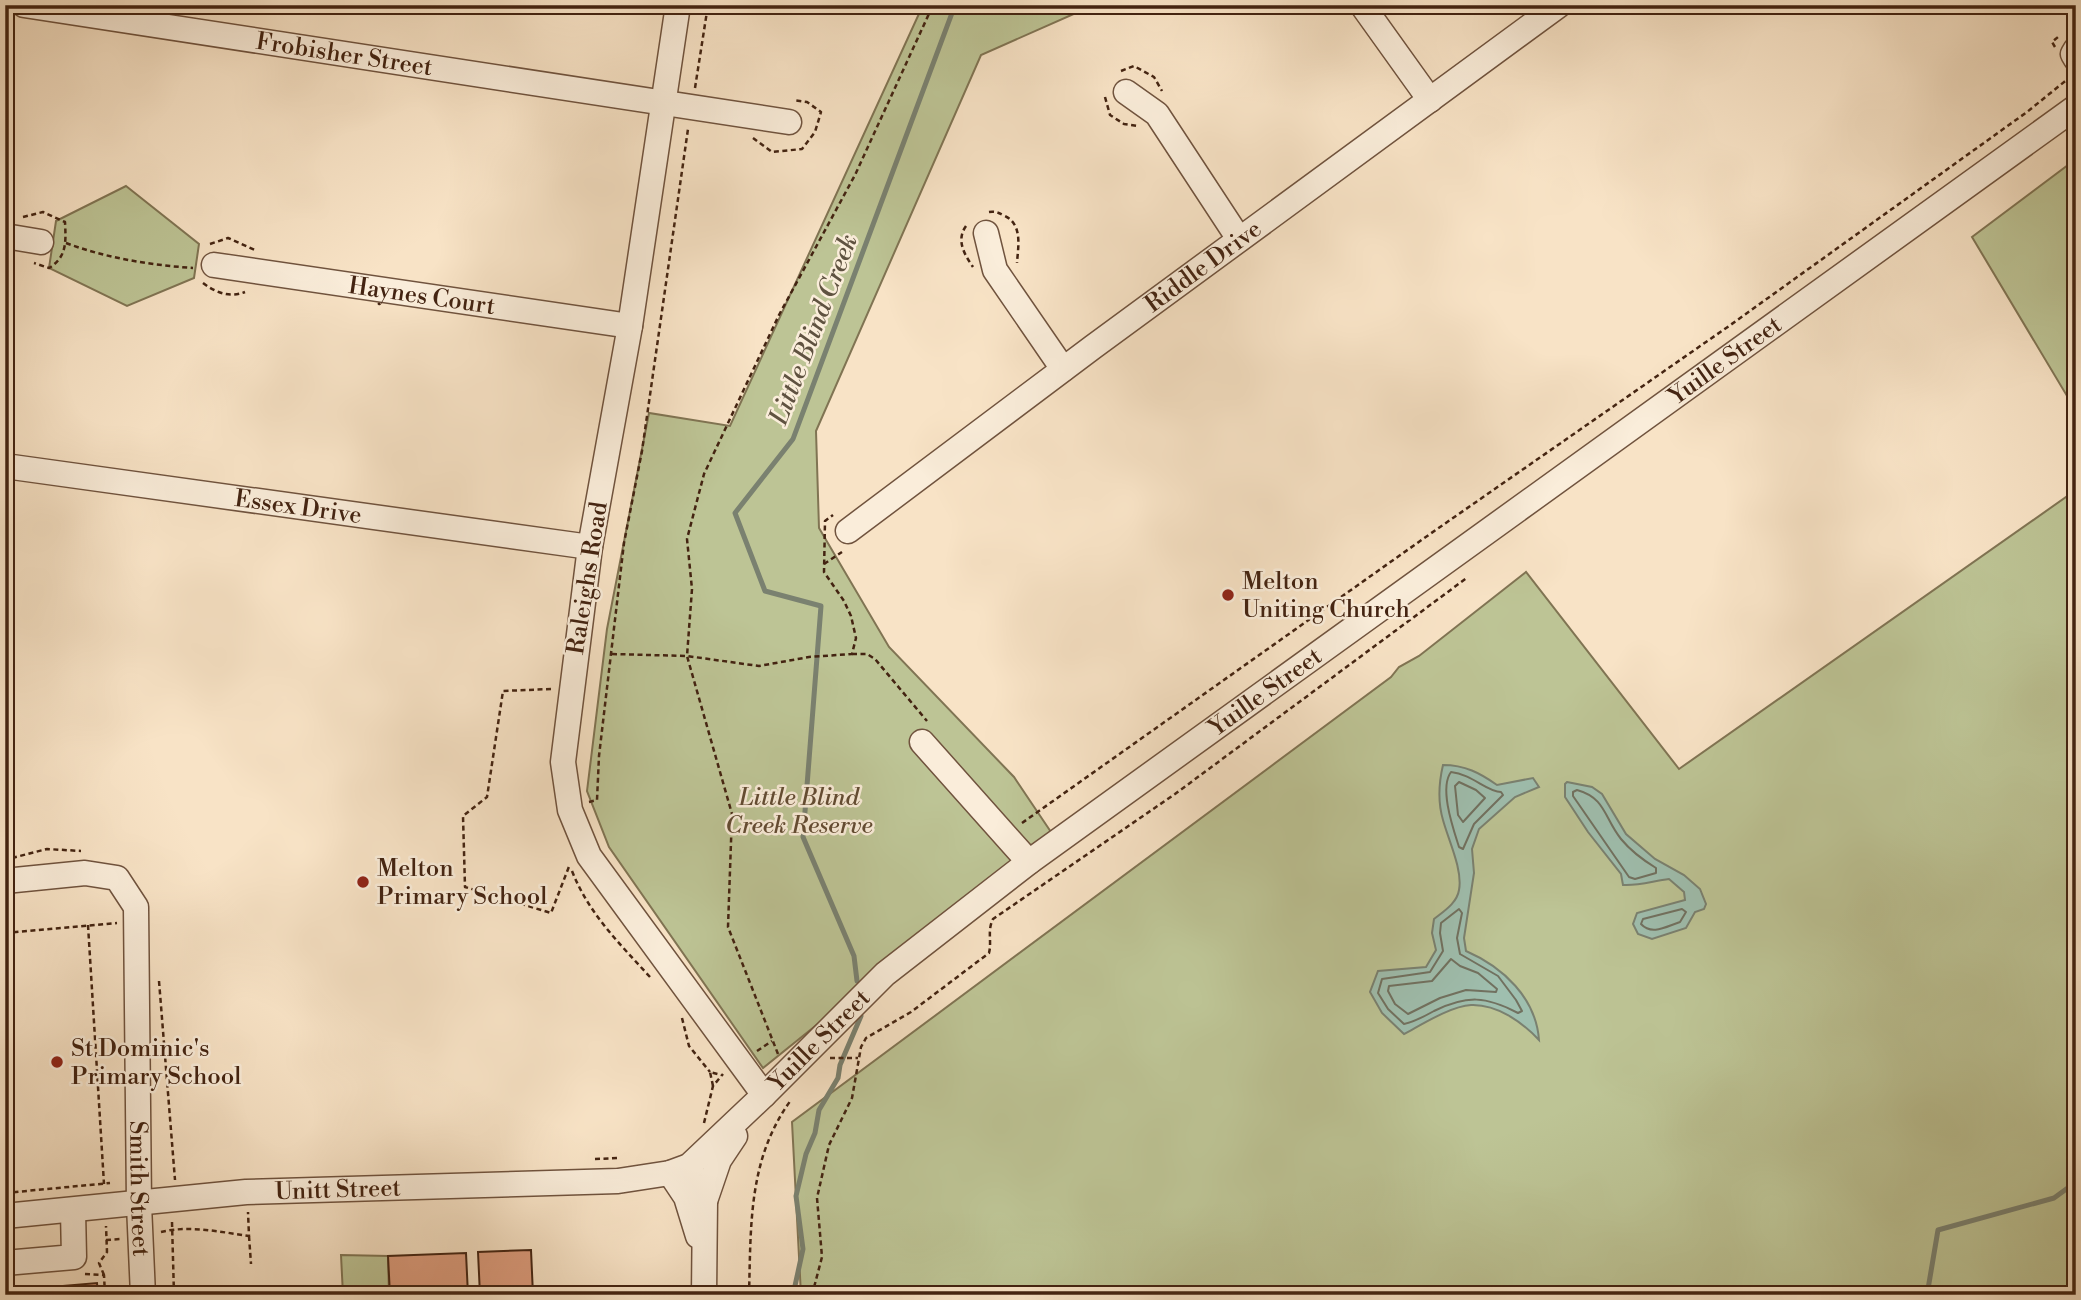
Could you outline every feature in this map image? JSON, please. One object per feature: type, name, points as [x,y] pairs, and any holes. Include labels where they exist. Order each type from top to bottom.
[{"type":"street","name":"Frobisher Street","points":[[24,5],[789,122]]},
{"type":"street","name":"Raleighs Road","points":[[678,5],[630,326],[590,547],[563,762],[570,810],[589,856],[731,1069],[770,1089]]},
{"type":"street","points":[[1362,5],[1430,100]]},
{"type":"street","name":"Riddle Drive","points":[[848,531],[1063,369],[1559,5]]},
{"type":"street","points":[[1126,92],[1157,114],[1239,239]]},
{"type":"street","name":"Yuille Street","points":[[680,1169],[770,1089],[885,974],[1029,862],[2076,107]]},
{"type":"street","points":[[986,233],[995,271],[1063,369]]},
{"type":"street","points":[[5,236],[41,242]]},
{"type":"street","name":"Haynes Court","points":[[204,267],[630,326]]},
{"type":"street","name":"Essex Drive","points":[[5,466],[590,547]]},
{"type":"street","points":[[922,742],[1029,862]]},
{"type":"street","name":"Smith Street","points":[[5,881],[85,873],[117,878],[136,907],[142,1295]]},
{"type":"street","points":[[704,1295],[705,1201],[719,1160],[735,1136],[736,1121]]},
{"type":"street","points":[[680,1169],[705,1201]]},
{"type":"street","points":[[680,1169],[685,1197],[703,1250]]},
{"type":"street","name":"Unitt Street","points":[[5,1216],[73,1210],[104,1196],[139,1193],[173,1200],[246,1192],[618,1181],[680,1169]]},
{"type":"street","points":[[5,1263],[74,1257],[73,1210]]},
{"type":"path","points":[[708,5],[642,451],[624,543],[611,654],[687,656],[759,666],[809,656],[846,656]]},
{"type":"path","points":[[770,1089],[782,1063],[727,927],[732,814],[687,656],[692,589],[687,538],[704,474],[779,316],[855,175],[933,5]]},
{"type":"path","points":[[1017,827],[1729,326],[2005,128],[2068,50],[2076,24]]},
{"type":"path","points":[[66,243],[93,253],[164,266],[204,267]]},
{"type":"path","points":[[813,1295],[822,1257],[817,1198],[830,1145],[852,1098],[858,1058],[866,1038],[911,1012],[989,953],[988,929],[993,919],[1185,787],[1468,577]]},
{"type":"path","points":[[556,688],[503,691],[487,797],[463,816],[465,887],[551,913],[570,864]]},
{"type":"path","points":[[5,933],[136,922]]},
{"type":"path","points":[[88,925],[107,1252],[99,1263],[104,1275]]},
{"type":"path","points":[[159,979],[175,1177],[172,1230],[174,1295]]},
{"type":"path","points":[[831,1058],[858,1058]]},
{"type":"path","points":[[713,1086],[731,1069]]},
{"type":"path","points":[[701,1134],[713,1086],[710,1072],[731,1069]]},
{"type":"path","points":[[749,1295],[751,1202],[761,1157],[786,1106]]},
{"type":"path","points":[[587,1160],[629,1158]]},
{"type":"path","points":[[246,1192],[251,1264]]},
{"type":"path","points":[[5,1193],[104,1196],[139,1193]]},
{"type":"path","points":[[172,1230],[216,1231],[249,1236]]},
{"type":"green space","name":"Little Blind Creek Reserve","points":[[923,5],[1094,5],[981,55],[816,431],[819,528],[889,647],[1014,777],[1053,835],[763,1068],[609,847],[587,791],[607,629],[649,413],[730,426]]},
{"type":"green space","points":[[2076,159],[2076,411],[1972,237]]},
{"type":"green space","points":[[126,186],[199,244],[194,278],[127,306],[49,268],[56,221]]},
{"type":"green space","points":[[2076,490],[2076,1295],[801,1295],[792,1122],[1391,677],[1399,667],[1419,656],[1526,572],[1679,769]]},
{"type":"green space","points":[[341,1255],[388,1256],[389,1295],[343,1295]]},
{"type":"water","points":[[1443,765],[1472,770],[1497,785],[1533,778],[1539,787],[1515,797],[1479,829],[1472,849],[1474,873],[1464,938],[1466,951],[1505,975],[1524,998],[1537,1025],[1539,1040],[1508,1015],[1481,1005],[1463,1006],[1445,1012],[1404,1034],[1382,1013],[1370,992],[1378,971],[1426,967],[1436,950],[1432,933],[1434,919],[1450,906],[1458,895],[1459,873],[1440,807]]},
{"type":"water","points":[[1567,782],[1592,787],[1602,794],[1626,834],[1655,859],[1684,875],[1700,889],[1706,904],[1704,909],[1695,912],[1686,928],[1652,939],[1638,934],[1633,924],[1637,913],[1685,900],[1684,892],[1669,879],[1623,885],[1621,874],[1565,797]]},
{"type":"building","points":[[531,1250],[533,1295],[480,1295],[478,1252]]},
{"type":"building","points":[[466,1253],[468,1295],[390,1295],[388,1256]]},
{"type":"building","points":[[97,1283],[98,1295],[5,1295],[5,1291]]},
{"type":"waterway","name":"Little Blind Creek","points":[[857,981],[854,956],[803,837],[821,606],[765,591],[735,513],[793,439],[955,5]]},
{"type":"waterway","name":"Little Blind Creek","points":[[793,1295],[803,1249],[796,1196],[806,1154],[815,1133],[819,1110],[838,1078],[840,1065],[861,1016]]},
{"type":"waterway","points":[[1927,1295],[1938,1230],[2054,1198],[2076,1182]]},
{"type":"place","name":"Melton Uniting Church","points":[[1228,595]]},
{"type":"place","name":"Melton Primary School","points":[[363,882]]},
{"type":"place","name":"St Dominic's Primary School","points":[[57,1062]]}]
